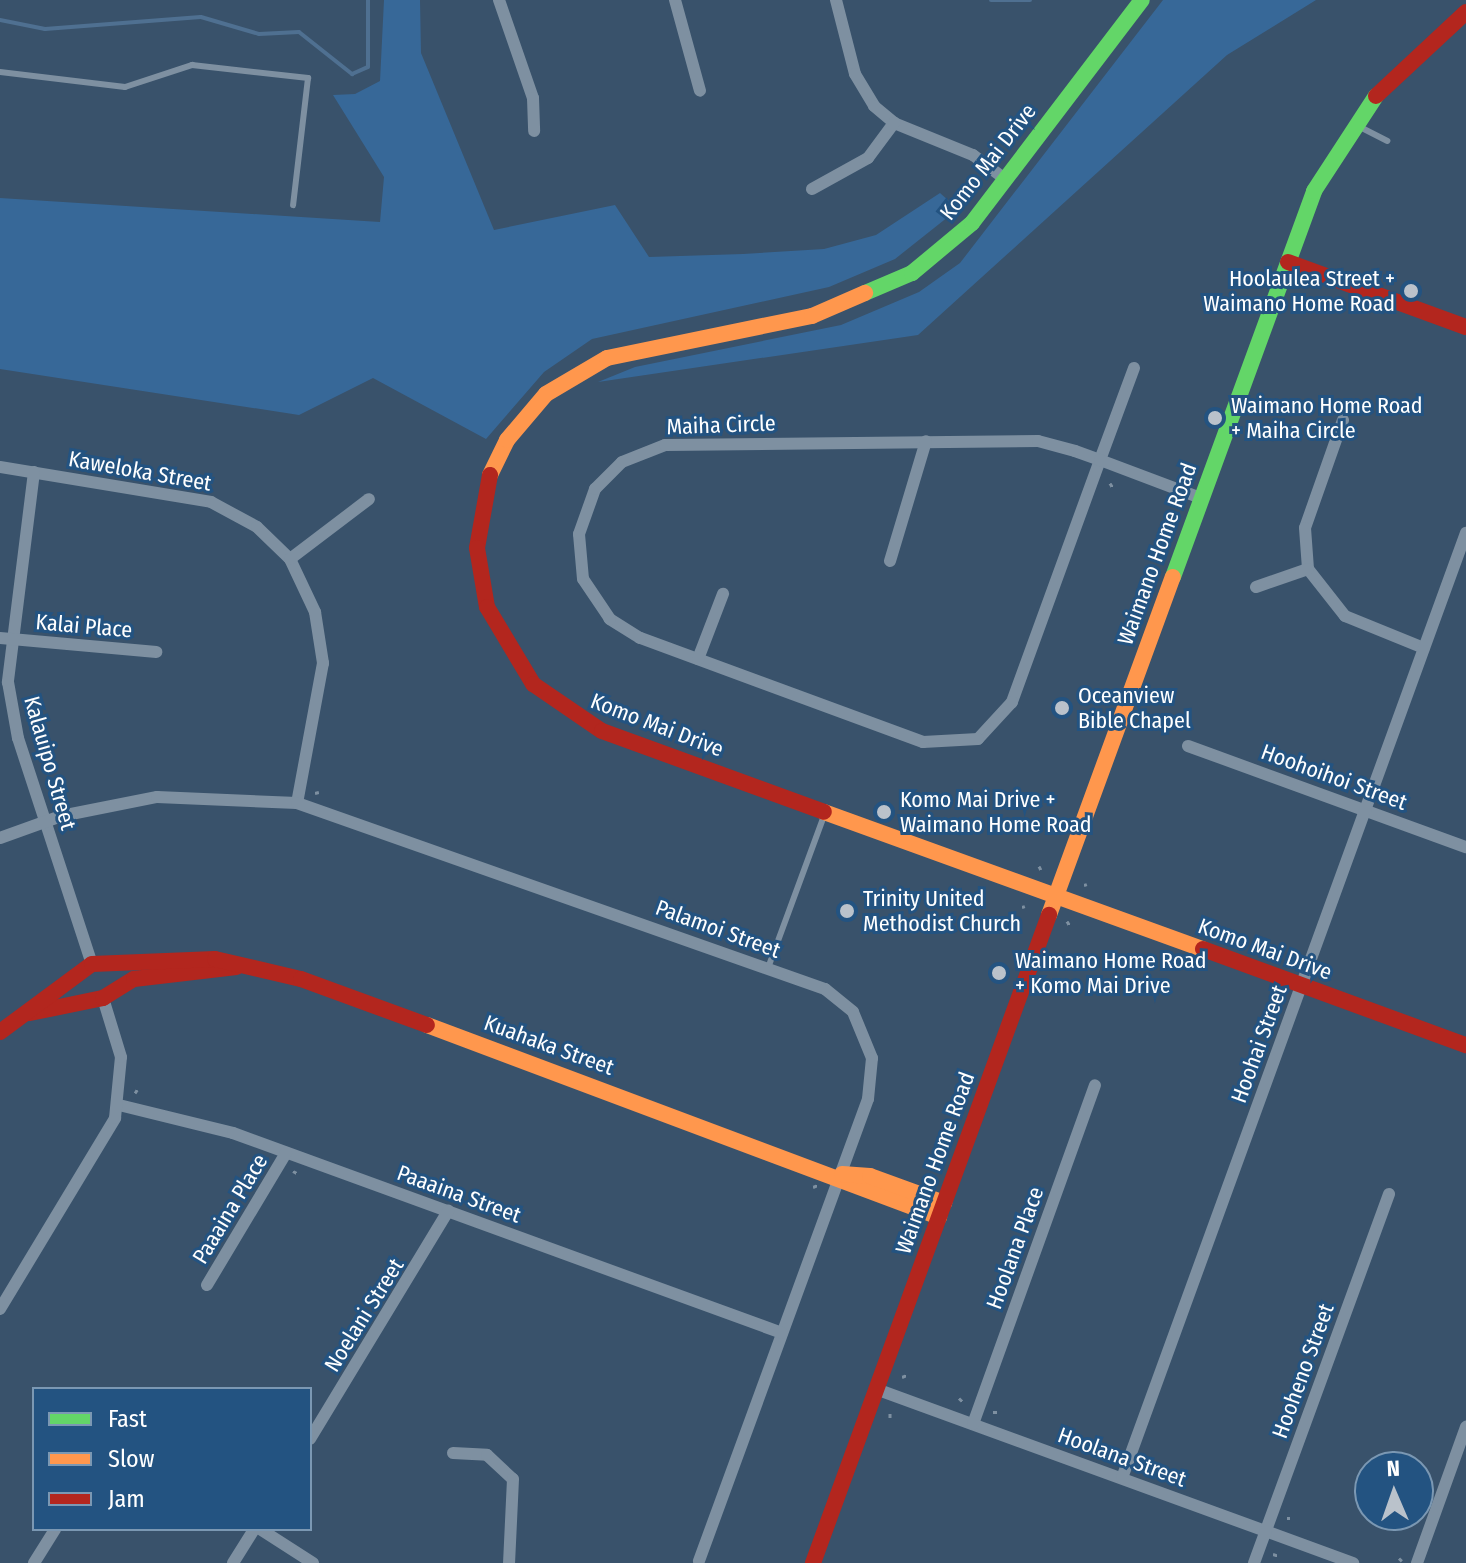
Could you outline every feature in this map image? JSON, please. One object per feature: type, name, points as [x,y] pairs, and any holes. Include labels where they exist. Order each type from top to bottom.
[{"type":"street","points":[[499,0],[533,98],[534,131]]},
{"type":"street","points":[[675,0],[700,91]]},
{"type":"street","points":[[836,0],[855,74],[894,123],[953,145],[1005,179]]},
{"type":"street","name":"Komo Mai Drive","points":[[1142,0],[1005,179],[941,252],[868,297],[812,316],[636,349],[576,372],[520,422],[488,479],[478,530],[482,586],[503,643],[533,684],[602,731],[1466,1045]]},
{"type":"street","name":"Waimano Home Road","points":[[813,1563],[1314,191],[1352,123],[1401,65],[1466,12]]},
{"type":"street","points":[[812,189],[868,158],[894,123]]},
{"type":"street","points":[[1288,262],[1466,327]]},
{"type":"street","points":[[1100,460],[1134,368]]},
{"type":"street","points":[[1343,420],[1305,528],[1308,569],[1345,616],[1424,648]]},
{"type":"street","points":[[890,561],[926,441]]},
{"type":"street","name":"Maiha Circle","points":[[1100,460],[1012,702],[978,739],[923,742],[623,629],[588,589],[578,551],[581,520],[607,475],[665,445],[1038,441],[1100,460],[1201,498]]},
{"type":"street","name":"Kaweloka Street","points":[[0,467],[211,502],[257,527],[290,559],[315,612],[323,663],[297,803]]},
{"type":"street","name":"Kalauipo Street","points":[[34,472],[4,639],[12,711],[93,967]]},
{"type":"street","points":[[290,559],[369,499]]},
{"type":"street","name":"Hoohai Street","points":[[1122,1478],[1466,533]]},
{"type":"street","points":[[1256,587],[1308,569]]},
{"type":"street","points":[[698,659],[723,594]]},
{"type":"street","name":"Kalai Place","points":[[4,639],[156,652]]},
{"type":"street","name":"Hoohoihoi Street","points":[[1188,746],[1466,847]]},
{"type":"street","name":"Palamoi Street","points":[[0,838],[45,821],[157,797],[297,803],[768,968],[837,997],[869,1041],[871,1085],[699,1561]]},
{"type":"street","name":"Kuahaka Street","points":[[0,1032],[93,967],[191,958],[242,966],[301,979],[942,1210]]},
{"type":"street","name":"Kuahaka Street","points":[[24,1015],[102,995],[160,974],[242,966]]},
{"type":"street","points":[[93,967],[102,995]]},
{"type":"street","points":[[0,1309],[98,1153],[119,1105],[121,1057],[93,967]]},
{"type":"street","name":"Hoolana Place","points":[[973,1424],[1095,1085]]},
{"type":"street","name":"Paaaina Street","points":[[119,1105],[286,1153],[782,1333]]},
{"type":"street","name":"Paaaina Place","points":[[207,1285],[286,1153]]},
{"type":"street","name":"Hooheno Street","points":[[1254,1563],[1389,1194]]},
{"type":"street","name":"Noelani Street","points":[[312,1436],[448,1211]]},
{"type":"street","name":"Hoolana Street","points":[[876,1389],[1353,1563]]},
{"type":"street","points":[[1417,1563],[1466,1427]]},
{"type":"street","points":[[453,1453],[487,1455],[513,1479],[509,1563]]},
{"type":"street","points":[[34,1563],[54,1531]]},
{"type":"street","points":[[233,1563],[256,1531]]},
{"type":"street","points":[[260,1531],[313,1563]]},
{"type":"lane","points":[[0,72],[125,87],[192,65],[308,78],[293,205]]},
{"type":"lane","points":[[1352,123],[1387,141]]},
{"type":"lane","points":[[768,968],[825,812]]},
{"type":"path","points":[[1110,483],[1113,488]]},
{"type":"path","points":[[890,1413],[890,1421]]},
{"type":"shaded area","points":[[384,0],[420,0],[421,53],[494,230],[615,205],[649,257],[743,254],[824,249],[876,235],[940,193],[958,209],[895,259],[829,287],[592,339],[544,372],[486,439],[373,378],[299,415],[0,369],[0,198],[380,222],[384,177],[333,95],[355,94],[380,81]]},
{"type":"shaded area","points":[[1163,0],[1316,0],[1227,55],[918,335],[598,382],[635,367],[841,325],[919,292],[960,263]]},
{"type":"waterway","points":[[0,20],[45,29],[201,17],[259,34],[299,32],[352,74],[368,67],[368,0]]},
{"type":"waterway","points":[[991,0],[1030,0]]},
{"type":"traffic: fast","points":[[865,293],[912,273],[972,223],[1142,0]]},
{"type":"traffic: fast","points":[[1173,577],[1314,191],[1376,96]]},
{"type":"traffic: slow","points":[[490,475],[507,440],[546,394],[607,358],[812,316],[865,293]]},
{"type":"traffic: slow","points":[[1049,915],[1173,577]]},
{"type":"traffic: slow","points":[[824,812],[1203,949]]},
{"type":"traffic: slow","points":[[427,1025],[939,1217]]},
{"type":"traffic: slow","points":[[842,1174],[870,1176],[944,1203]]},
{"type":"traffic: jam","points":[[1376,96],[1466,12]]},
{"type":"traffic: jam","points":[[1288,262],[1466,327]]},
{"type":"traffic: jam","points":[[490,475],[477,548],[487,607],[533,684],[602,731],[824,812]]},
{"type":"traffic: jam","points":[[813,1563],[1049,915]]},
{"type":"traffic: jam","points":[[1203,949],[1466,1045]]},
{"type":"traffic: jam","points":[[0,1032],[92,964],[215,959],[301,979],[427,1025]]},
{"type":"traffic: jam","points":[[30,1013],[103,998],[134,979],[236,967]]},
{"type":"place","name":"Hoolaulea Street + Waimano Home Road","points":[[1411,291]]},
{"type":"place","name":"Waimano Home Road + Maiha Circle","points":[[1215,418]]},
{"type":"place","name":"Oceanview Bible Chapel","points":[[1062,708]]},
{"type":"place","name":"Komo Mai Drive + Waimano Home Road","points":[[884,812]]},
{"type":"place","name":"Trinity United Methodist Church","points":[[847,911]]},
{"type":"place","name":"Waimano Home Road + Komo Mai Drive","points":[[999,973]]}]
